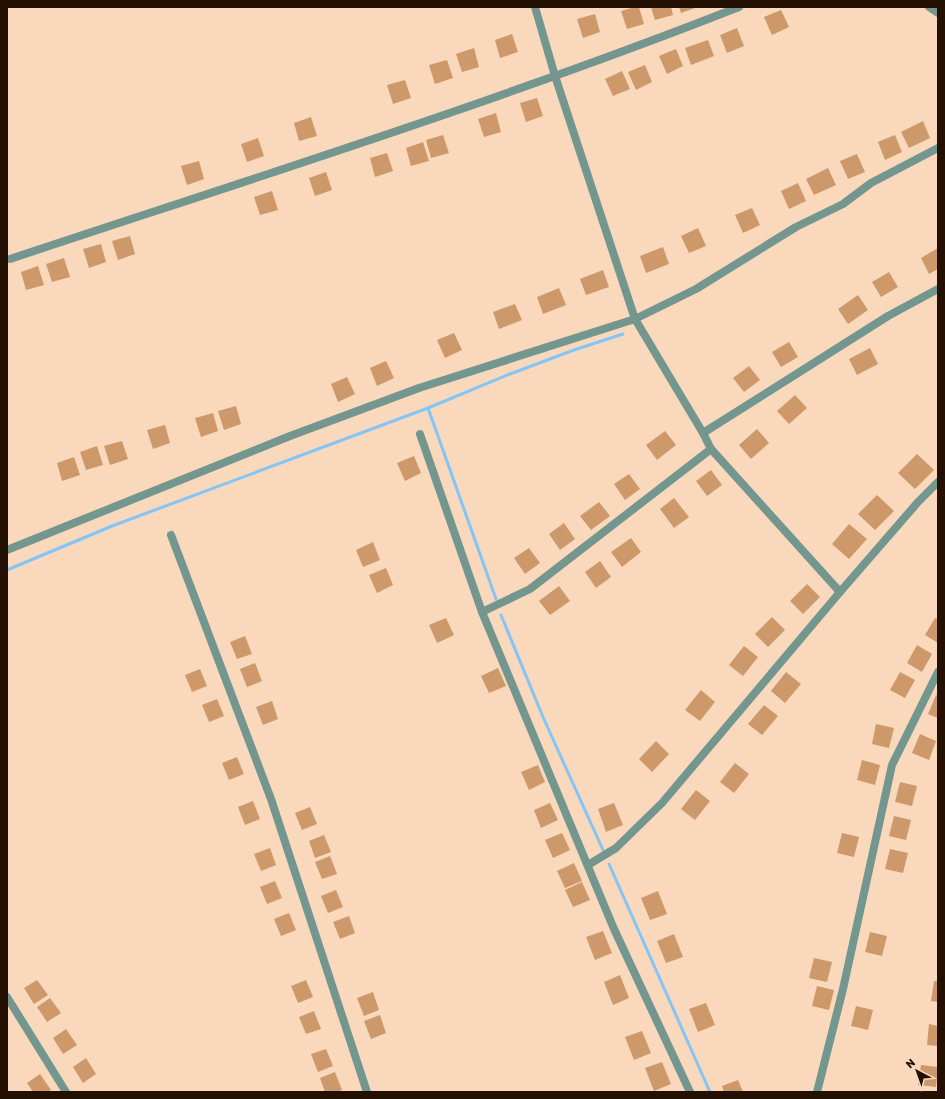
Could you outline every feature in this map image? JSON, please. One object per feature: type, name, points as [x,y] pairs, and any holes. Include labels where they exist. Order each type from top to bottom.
[{"type":"street","points":[[535,7],[555,76],[635,319],[703,432],[711,449],[840,592]]},
{"type":"street","points":[[10,259],[434,118],[555,76],[739,7]]},
{"type":"street","points":[[929,7],[938,13]]},
{"type":"street","points":[[7,550],[290,436],[412,390],[635,319],[696,290],[796,227],[844,204],[871,184],[938,148]]},
{"type":"street","points":[[703,432],[888,316],[938,289]]},
{"type":"street","points":[[420,434],[482,612],[614,928],[690,1092]]},
{"type":"street","points":[[482,612],[530,589],[711,449]]},
{"type":"street","points":[[588,865],[616,848],[662,803],[840,592],[918,502],[938,482]]},
{"type":"street","points":[[171,535],[271,799],[366,1092]]},
{"type":"street","points":[[817,1092],[843,989],[892,765],[938,672]]},
{"type":"street","points":[[7,997],[66,1092]]},
{"type":"building","points":[[639,7],[644,24],[627,29],[621,11]]},
{"type":"building","points":[[651,7],[671,7],[673,15],[655,20]]},
{"type":"building","points":[[679,7],[698,7],[681,13]]},
{"type":"building","points":[[781,10],[789,27],[772,35],[764,17]]},
{"type":"building","points":[[595,14],[600,32],[583,38],[577,19]]},
{"type":"building","points":[[737,28],[744,46],[727,53],[720,35]]},
{"type":"building","points":[[512,34],[518,52],[500,58],[495,40]]},
{"type":"building","points":[[708,40],[714,56],[691,65],[685,48]]},
{"type":"building","points":[[474,48],[479,67],[462,72],[456,54]]},
{"type":"building","points":[[676,49],[683,66],[667,74],[659,56]]},
{"type":"building","points":[[447,60],[453,78],[435,84],[429,65]]},
{"type":"building","points":[[645,65],[652,82],[636,90],[628,72]]},
{"type":"building","points":[[622,71],[630,89],[613,96],[605,79]]},
{"type":"building","points":[[405,80],[411,98],[393,104],[387,85]]},
{"type":"building","points":[[537,98],[543,116],[526,122],[520,103]]},
{"type":"building","points":[[496,113],[501,132],[484,137],[478,119]]},
{"type":"building","points":[[311,117],[317,136],[299,141],[294,123]]},
{"type":"building","points":[[923,121],[930,138],[909,148],[901,132]]},
{"type":"building","points":[[443,135],[449,153],[431,158],[426,140]]},
{"type":"building","points":[[895,135],[902,152],[885,160],[878,142]]},
{"type":"building","points":[[258,138],[264,156],[247,162],[241,144]]},
{"type":"building","points":[[423,142],[429,161],[411,166],[406,148]]},
{"type":"building","points":[[387,153],[393,171],[375,177],[370,158]]},
{"type":"building","points":[[857,154],[865,172],[848,179],[840,161]]},
{"type":"building","points":[[199,161],[204,179],[187,185],[181,166]]},
{"type":"building","points":[[828,168],[836,185],[814,195],[806,179]]},
{"type":"building","points":[[326,172],[332,190],[315,196],[309,178]]},
{"type":"building","points":[[798,183],[806,201],[789,209],[781,191]]},
{"type":"building","points":[[272,191],[278,210],[260,215],[254,197]]},
{"type":"building","points":[[752,208],[760,225],[743,233],[735,215]]},
{"type":"building","points":[[698,228],[706,246],[689,253],[681,236]]},
{"type":"building","points":[[130,236],[135,254],[118,260],[112,241]]},
{"type":"building","points":[[101,244],[106,262],[89,268],[83,249]]},
{"type":"building","points":[[663,247],[669,264],[646,273],[640,256]]},
{"type":"building","points":[[938,248],[938,269],[929,274],[921,258]]},
{"type":"building","points":[[64,258],[70,277],[52,282],[46,264]]},
{"type":"building","points":[[38,266],[44,285],[26,290],[21,272]]},
{"type":"building","points":[[603,270],[609,287],[586,295],[580,279]]},
{"type":"building","points":[[889,272],[898,287],[881,297],[872,282]]},
{"type":"building","points":[[559,288],[566,305],[543,314],[537,297]]},
{"type":"building","points":[[858,295],[868,310],[848,324],[838,309]]},
{"type":"building","points":[[515,304],[522,320],[499,329],[493,312]]},
{"type":"building","points":[[454,333],[462,350],[445,358],[437,340]]},
{"type":"building","points":[[789,342],[798,357],[781,367],[772,352]]},
{"type":"building","points":[[870,348],[878,364],[857,375],[849,359]]},
{"type":"building","points":[[386,361],[394,378],[377,386],[370,368]]},
{"type":"building","points":[[749,366],[760,380],[744,392],[733,378]]},
{"type":"building","points":[[347,377],[355,394],[338,402],[331,384]]},
{"type":"building","points":[[795,395],[807,408],[789,424],[777,411]]},
{"type":"building","points":[[236,406],[241,424],[224,430],[218,411]]},
{"type":"building","points":[[213,413],[218,431],[201,437],[195,418]]},
{"type":"building","points":[[165,425],[170,443],[153,449],[147,430]]},
{"type":"building","points":[[757,429],[769,443],[751,459],[739,445]]},
{"type":"building","points":[[665,431],[676,445],[657,460],[646,445]]},
{"type":"building","points":[[122,441],[128,459],[110,465],[104,446]]},
{"type":"building","points":[[97,446],[103,465],[86,470],[80,452]]},
{"type":"building","points":[[917,454],[934,470],[915,489],[898,473]]},
{"type":"building","points":[[414,456],[421,473],[405,481],[397,463]]},
{"type":"building","points":[[74,457],[80,475],[62,481],[57,463]]},
{"type":"building","points":[[711,470],[722,485],[707,496],[696,481]]},
{"type":"building","points":[[629,474],[640,489],[625,500],[614,484]]},
{"type":"building","points":[[877,495],[894,511],[875,530],[858,514]]},
{"type":"building","points":[[674,498],[689,517],[674,528],[660,509]]},
{"type":"building","points":[[599,502],[610,516],[591,530],[580,516]]},
{"type":"building","points":[[564,523],[575,539],[560,550],[549,534]]},
{"type":"building","points":[[849,524],[867,539],[849,559],[832,544]]},
{"type":"building","points":[[631,538],[641,552],[622,567],[611,552]]},
{"type":"building","points":[[373,542],[380,560],[363,567],[356,550]]},
{"type":"building","points":[[529,548],[540,563],[525,574],[514,558]]},
{"type":"building","points":[[600,561],[611,577],[596,588],[585,572]]},
{"type":"building","points":[[386,568],[393,585],[377,593],[369,575]]},
{"type":"building","points":[[807,584],[820,597],[803,614],[790,601]]},
{"type":"building","points":[[559,586],[570,601],[550,615],[539,601]]},
{"type":"building","points":[[772,617],[785,630],[768,647],[755,634]]},
{"type":"building","points":[[446,618],[454,635],[437,643],[429,625]]},
{"type":"building","points":[[935,618],[938,619],[938,643],[925,635]]},
{"type":"building","points":[[245,636],[252,654],[237,659],[230,642]]},
{"type":"building","points":[[917,645],[932,654],[922,672],[907,663]]},
{"type":"building","points":[[744,646],[758,657],[743,676],[729,665]]},
{"type":"building","points":[[255,663],[262,681],[247,687],[240,669]]},
{"type":"building","points":[[498,668],[506,686],[489,693],[481,676]]},
{"type":"building","points":[[200,669],[207,686],[192,692],[185,675]]},
{"type":"building","points":[[786,672],[801,684],[785,703],[771,691]]},
{"type":"building","points":[[900,672],[915,680],[905,698],[890,690]]},
{"type":"building","points":[[701,690],[715,702],[700,721],[685,710]]},
{"type":"building","points":[[936,695],[938,696],[938,718],[928,714]]},
{"type":"building","points":[[217,699],[224,716],[209,722],[202,705]]},
{"type":"building","points":[[272,701],[278,719],[263,725],[256,707]]},
{"type":"building","points":[[764,705],[778,716],[762,735],[748,724]]},
{"type":"building","points":[[876,724],[894,728],[889,748],[872,744]]},
{"type":"building","points":[[920,734],[936,741],[929,760],[912,753]]},
{"type":"building","points":[[656,741],[669,754],[652,772],[639,759]]},
{"type":"building","points":[[237,757],[244,774],[229,780],[222,763]]},
{"type":"building","points":[[862,760],[880,765],[875,785],[857,780]]},
{"type":"building","points":[[735,763],[749,774],[734,793],[720,782]]},
{"type":"building","points":[[538,765],[545,782],[529,790],[521,772]]},
{"type":"building","points":[[900,782],[917,786],[912,806],[895,802]]},
{"type":"building","points":[[696,790],[710,801],[695,820],[681,809]]},
{"type":"building","points":[[253,801],[260,819],[245,825],[238,807]]},
{"type":"building","points":[[550,803],[558,820],[541,828],[534,810]]},
{"type":"building","points":[[614,803],[623,825],[606,832],[598,809]]},
{"type":"building","points":[[310,807],[317,824],[302,830],[295,813]]},
{"type":"building","points":[[894,816],[911,820],[906,840],[889,836]]},
{"type":"building","points":[[562,833],[570,850],[553,858],[545,840]]},
{"type":"building","points":[[842,833],[859,837],[854,857],[837,853]]},
{"type":"building","points":[[324,835],[331,852],[315,858],[309,841]]},
{"type":"building","points":[[270,848],[276,865],[261,871],[254,854]]},
{"type":"building","points":[[890,849],[908,853],[903,873],[885,869]]},
{"type":"building","points":[[330,856],[337,874],[322,879],[315,862]]},
{"type":"building","points":[[574,863],[582,881],[565,888],[557,871]]},
{"type":"building","points":[[275,881],[282,898],[267,904],[260,887]]},
{"type":"building","points":[[582,882],[590,900],[573,907],[565,890]]},
{"type":"building","points":[[336,890],[343,907],[328,913],[321,896]]},
{"type":"building","points":[[658,891],[667,914],[650,920],[641,898]]},
{"type":"building","points":[[289,913],[296,930],[281,936],[274,919]]},
{"type":"building","points":[[349,916],[355,933],[340,939],[333,922]]},
{"type":"building","points":[[603,931],[612,953],[595,960],[586,937]]},
{"type":"building","points":[[870,932],[887,936],[882,956],[865,952]]},
{"type":"building","points":[[674,934],[683,957],[666,963],[657,941]]},
{"type":"building","points":[[814,958],[832,962],[827,982],[809,978]]},
{"type":"building","points":[[620,975],[629,998],[613,1005],[604,982]]},
{"type":"building","points":[[37,980],[48,995],[34,1004],[24,988]]},
{"type":"building","points":[[306,980],[313,997],[298,1003],[291,986]]},
{"type":"building","points":[[934,981],[938,981],[938,1002],[931,1001]]},
{"type":"building","points":[[817,986],[834,990],[829,1010],[812,1006]]},
{"type":"building","points":[[373,992],[379,1010],[364,1016],[357,998]]},
{"type":"building","points":[[50,998],[61,1013],[47,1022],[37,1007]]},
{"type":"building","points":[[706,1003],[715,1025],[698,1032],[689,1009]]},
{"type":"building","points":[[856,1006],[873,1010],[868,1030],[851,1026]]},
{"type":"building","points":[[314,1011],[321,1029],[306,1034],[299,1017]]},
{"type":"building","points":[[380,1015],[386,1033],[371,1039],[364,1021]]},
{"type":"building","points":[[929,1024],[938,1026],[938,1046],[927,1045]]},
{"type":"building","points":[[66,1029],[77,1045],[63,1054],[53,1038]]},
{"type":"building","points":[[642,1031],[651,1053],[634,1060],[625,1037]]},
{"type":"building","points":[[326,1049],[333,1066],[318,1072],[311,1054]]},
{"type":"building","points":[[86,1058],[96,1074],[83,1083],[73,1067]]},
{"type":"building","points":[[662,1062],[671,1084],[654,1091],[645,1068]]},
{"type":"building","points":[[921,1065],[938,1067],[936,1087],[918,1085]]},
{"type":"building","points":[[335,1072],[342,1090],[336,1092],[325,1092],[320,1078]]},
{"type":"building","points":[[40,1074],[51,1090],[47,1092],[33,1092],[27,1083]]},
{"type":"building","points":[[738,1080],[743,1092],[724,1092],[722,1086]]},
{"type":"waterway","points":[[7,570],[112,526],[428,408],[510,374],[574,350],[623,334]]},
{"type":"waterway","points":[[428,408],[496,599]]},
{"type":"waterway","points":[[501,615],[543,717],[603,850]]},
{"type":"waterway","points":[[609,864],[710,1092]]}]
